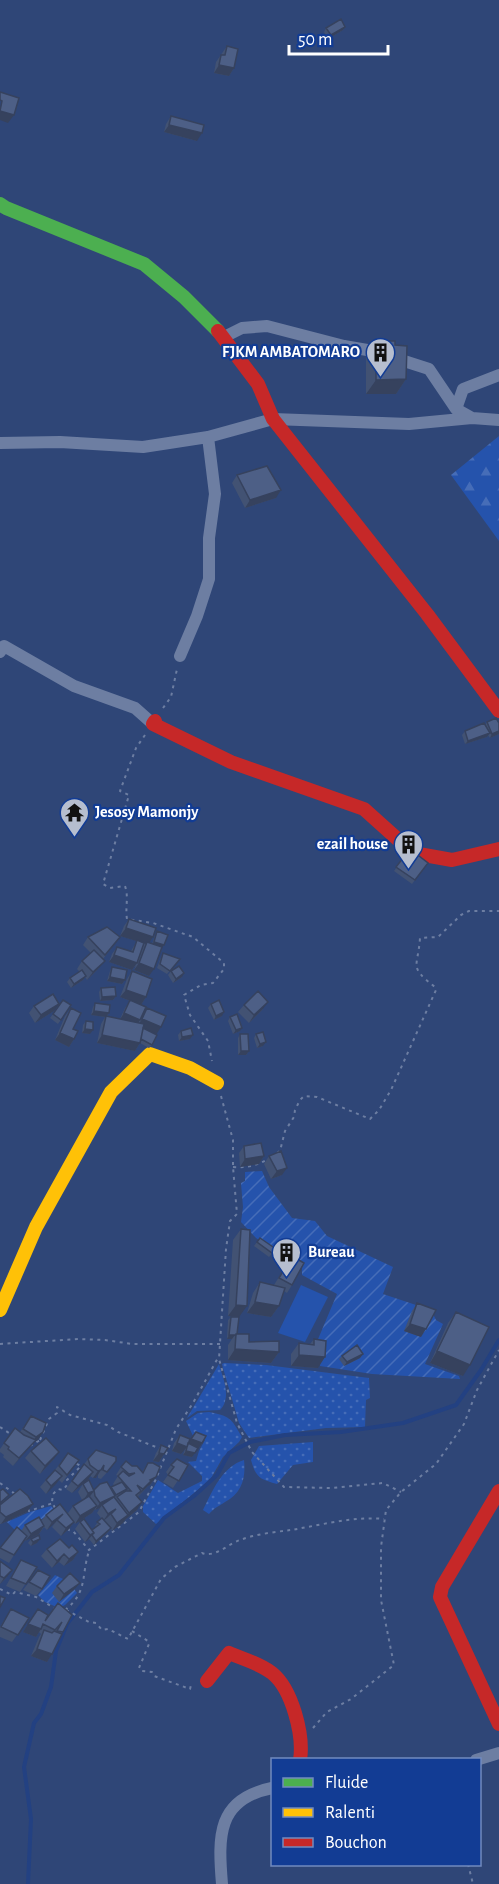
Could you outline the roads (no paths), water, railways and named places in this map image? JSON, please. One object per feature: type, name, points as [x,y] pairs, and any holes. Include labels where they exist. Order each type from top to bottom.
[{"type":"street","points":[[0,204],[144,264],[184,297],[224,337],[258,384],[273,419],[427,614],[499,711]]},
{"type":"street","points":[[224,337],[242,328],[267,326],[373,351],[429,369],[456,409],[472,418]]},
{"type":"street","points":[[456,409],[463,389],[499,375]]},
{"type":"street","points":[[0,442],[60,442],[143,447],[208,437],[273,419],[409,424],[472,418],[499,420]]},
{"type":"street","points":[[180,656],[197,616],[209,579],[209,538],[215,494],[208,437]]},
{"type":"street","points":[[0,652],[4,646],[74,686],[135,708],[154,722],[231,762],[364,809],[413,853],[452,860],[499,849]]},
{"type":"street","points":[[0,1310],[36,1227],[111,1092],[150,1054],[190,1068],[217,1083]]},
{"type":"street","points":[[499,1491],[440,1593],[499,1724]]},
{"type":"street","points":[[207,1681],[229,1653],[263,1667],[279,1680],[285,1690],[299,1731],[301,1754]]},
{"type":"street","points":[[481,1758],[499,1753]]},
{"type":"street","points":[[222,1884],[220,1860],[224,1823],[231,1810],[241,1800],[256,1792],[271,1788]]},
{"type":"waterway","points":[[28,1884],[31,1819],[24,1767],[34,1723],[41,1714],[51,1687],[56,1651],[67,1624],[92,1592],[119,1575],[164,1518],[194,1496],[217,1475],[229,1453],[250,1442],[285,1435],[341,1432],[403,1423],[456,1405],[499,1340]]},
{"type":"place","name":"FJKM AMBATOMARO","points":[[381,378]]},
{"type":"place","name":"Jesosy Mamonjy","points":[[74,838]]},
{"type":"place","name":"ezail house","points":[[409,870]]},
{"type":"place","name":"Bureau","points":[[287,1278]]}]
